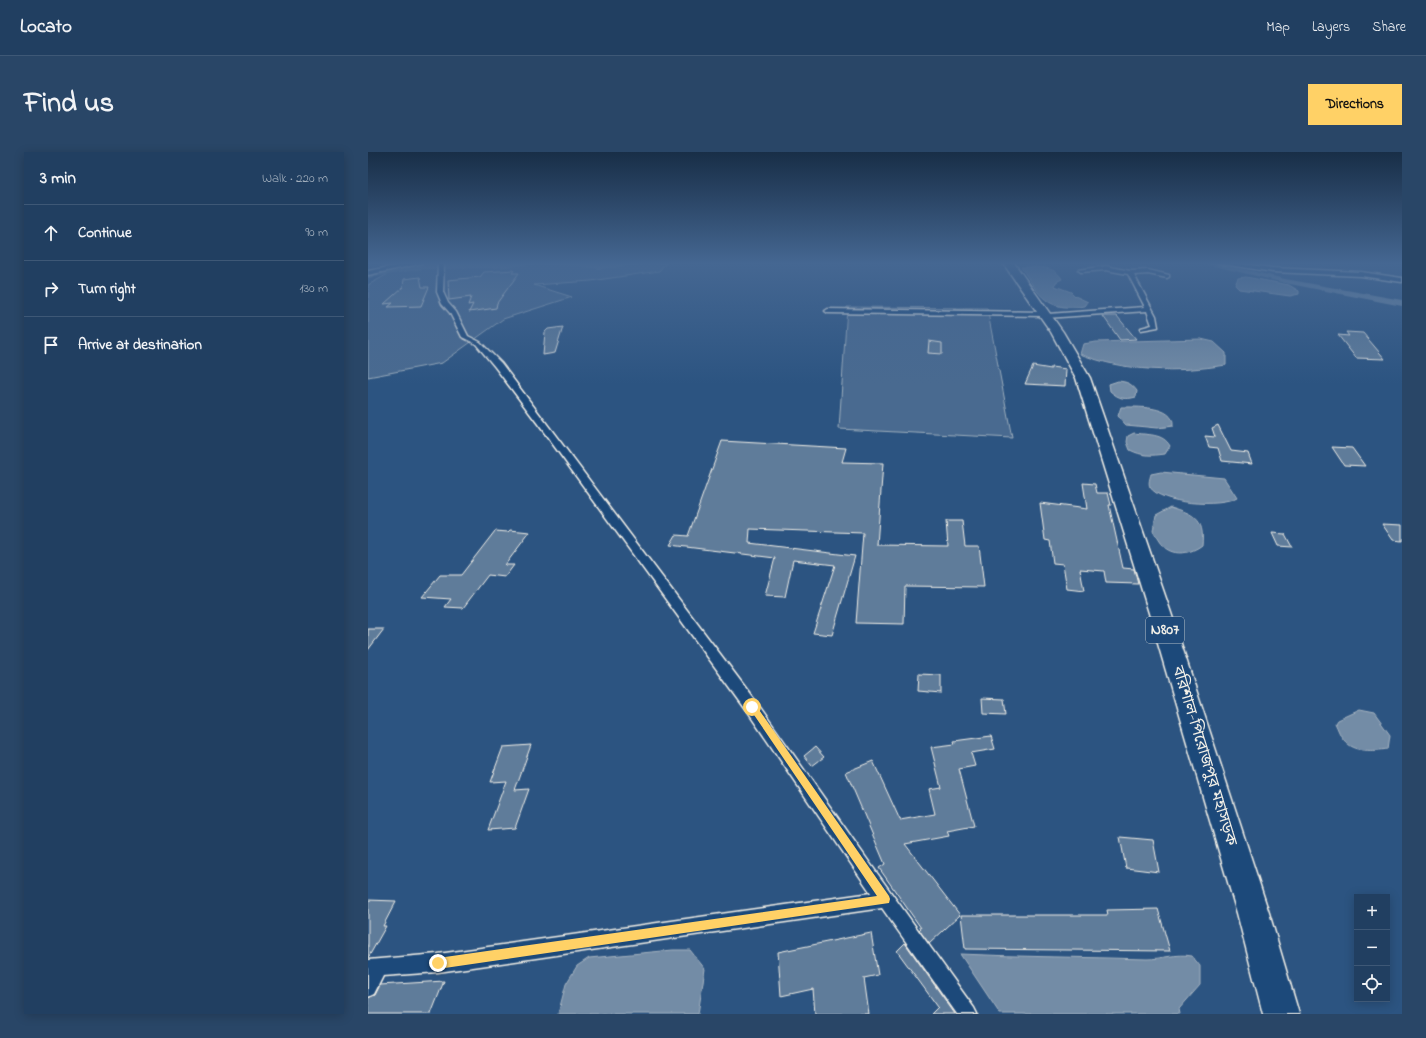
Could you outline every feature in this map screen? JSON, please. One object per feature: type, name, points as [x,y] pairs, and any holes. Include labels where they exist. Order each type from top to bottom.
[{"type":"highway","name":"বরিশাল-পিরোজপুর মহাসড়ক","points":[[1037,303],[1083,378],[1146,570],[1248,899],[1281,1014]]},
{"type":"street","points":[[445,303],[453,312],[464,337],[478,343],[498,365],[752,707],[968,1014]]},
{"type":"street","points":[[1143,329],[1156,326],[1156,322],[1145,303]]},
{"type":"street","points":[[828,311],[1045,315],[1148,309]]},
{"type":"street","points":[[368,988],[373,970],[438,963],[886,899]]},
{"type":"shaded area","points":[[368,303],[552,303],[503,319],[442,363],[368,377]]},
{"type":"shaded area","points":[[1052,303],[1087,303],[1085,306],[1072,307],[1061,307]]},
{"type":"shaded area","points":[[847,307],[987,308],[1012,438],[839,429]]},
{"type":"shaded area","points":[[1201,339],[1214,342],[1226,353],[1226,365],[1208,368],[1171,370],[1133,368],[1097,360],[1080,354],[1083,344],[1096,342]]},
{"type":"shaded area","points":[[1118,381],[1126,382],[1133,386],[1137,391],[1136,397],[1122,398],[1116,396],[1110,391],[1109,384]]},
{"type":"shaded area","points":[[1121,407],[1144,407],[1161,411],[1168,414],[1172,419],[1173,426],[1157,428],[1126,425],[1118,416]]},
{"type":"shaded area","points":[[1134,433],[1159,437],[1170,446],[1165,454],[1147,455],[1134,452],[1130,450],[1127,442],[1128,436]]},
{"type":"shaded area","points":[[1161,472],[1224,478],[1237,498],[1218,503],[1191,503],[1166,497],[1156,493],[1149,485],[1151,474]]},
{"type":"shaded area","points":[[1171,507],[1186,512],[1196,518],[1202,529],[1202,545],[1198,548],[1188,552],[1178,553],[1168,550],[1161,544],[1153,531],[1156,515]]},
{"type":"shaded area","points":[[1359,710],[1374,713],[1390,735],[1388,749],[1359,749],[1348,744],[1340,734],[1335,723],[1337,720]]},
{"type":"shaded area","points":[[673,950],[690,950],[705,969],[698,1014],[558,1014],[566,984],[577,966],[589,958]]},
{"type":"shaded area","points":[[960,954],[1147,959],[1186,955],[1192,956],[1200,966],[1200,985],[1179,1009],[1180,1014],[1000,1014]]},
{"type":"building","points":[[393,303],[422,303],[421,306],[388,307]]},
{"type":"building","points":[[469,303],[497,303],[496,308],[469,312],[473,304],[468,305]]},
{"type":"building","points":[[1103,316],[1117,316],[1136,339],[1120,340]]},
{"type":"building","points":[[563,327],[555,353],[543,355],[545,332],[548,329]]},
{"type":"building","points":[[1346,332],[1363,333],[1385,359],[1356,358],[1338,335],[1349,336]]},
{"type":"building","points":[[929,341],[942,343],[942,354],[928,353]]},
{"type":"building","points":[[1033,366],[1051,369],[1051,367],[1066,369],[1065,386],[1025,384]]},
{"type":"building","points":[[1218,425],[1231,451],[1248,453],[1252,464],[1222,461],[1218,448],[1209,447],[1205,436],[1215,437],[1212,428]]},
{"type":"building","points":[[722,441],[846,448],[842,462],[883,463],[877,545],[948,546],[946,521],[962,521],[965,546],[979,546],[984,587],[905,586],[904,624],[856,623],[863,533],[750,529],[749,543],[855,556],[832,635],[813,633],[835,565],[793,560],[785,597],[765,596],[775,558],[670,545],[676,535],[688,536]]},
{"type":"building","points":[[1332,447],[1352,448],[1365,466],[1344,465]]},
{"type":"building","points":[[1083,483],[1095,484],[1097,493],[1108,493],[1111,505],[1109,505],[1123,568],[1134,569],[1138,584],[1106,583],[1104,571],[1080,569],[1084,591],[1067,589],[1063,564],[1053,563],[1050,541],[1045,540],[1040,503],[1087,509]]},
{"type":"building","points":[[1382,524],[1402,525],[1402,541],[1393,540]]},
{"type":"building","points":[[510,530],[530,532],[505,565],[514,565],[505,577],[488,575],[463,608],[445,607],[451,599],[422,597],[440,575],[461,575],[495,531],[508,532]]},
{"type":"building","points":[[1272,533],[1285,534],[1292,547],[1278,546]]},
{"type":"building","points":[[368,629],[384,629],[368,650]]},
{"type":"building","points":[[919,674],[941,675],[941,693],[918,691]]},
{"type":"building","points":[[982,698],[1004,699],[1006,714],[983,713]]},
{"type":"building","points":[[991,736],[995,749],[971,753],[975,766],[959,769],[974,826],[947,831],[949,836],[905,844],[960,915],[929,944],[919,930],[921,928],[879,868],[885,864],[846,772],[873,761],[900,820],[935,814],[929,789],[941,787],[931,747],[955,744],[954,741]]},
{"type":"building","points":[[531,745],[515,790],[529,789],[515,828],[488,830],[506,781],[490,782],[503,747]]},
{"type":"building","points":[[815,747],[824,757],[812,766],[804,756]]},
{"type":"building","points":[[1120,837],[1153,840],[1159,872],[1126,868]]},
{"type":"building","points":[[368,900],[396,901],[383,926],[386,926],[368,958]]},
{"type":"building","points":[[1158,909],[1170,951],[965,949],[961,915],[1108,915],[1107,910]]},
{"type":"building","points":[[871,933],[878,975],[864,978],[869,1014],[815,1014],[813,989],[781,996],[778,952]]},
{"type":"building","points":[[905,943],[955,1014],[931,1014],[938,1007],[897,951]]},
{"type":"building","points":[[444,981],[431,1014],[368,1014],[368,998],[375,995],[380,985]]},
{"type":"route","points":[[438,963],[886,899],[752,707]]}]
